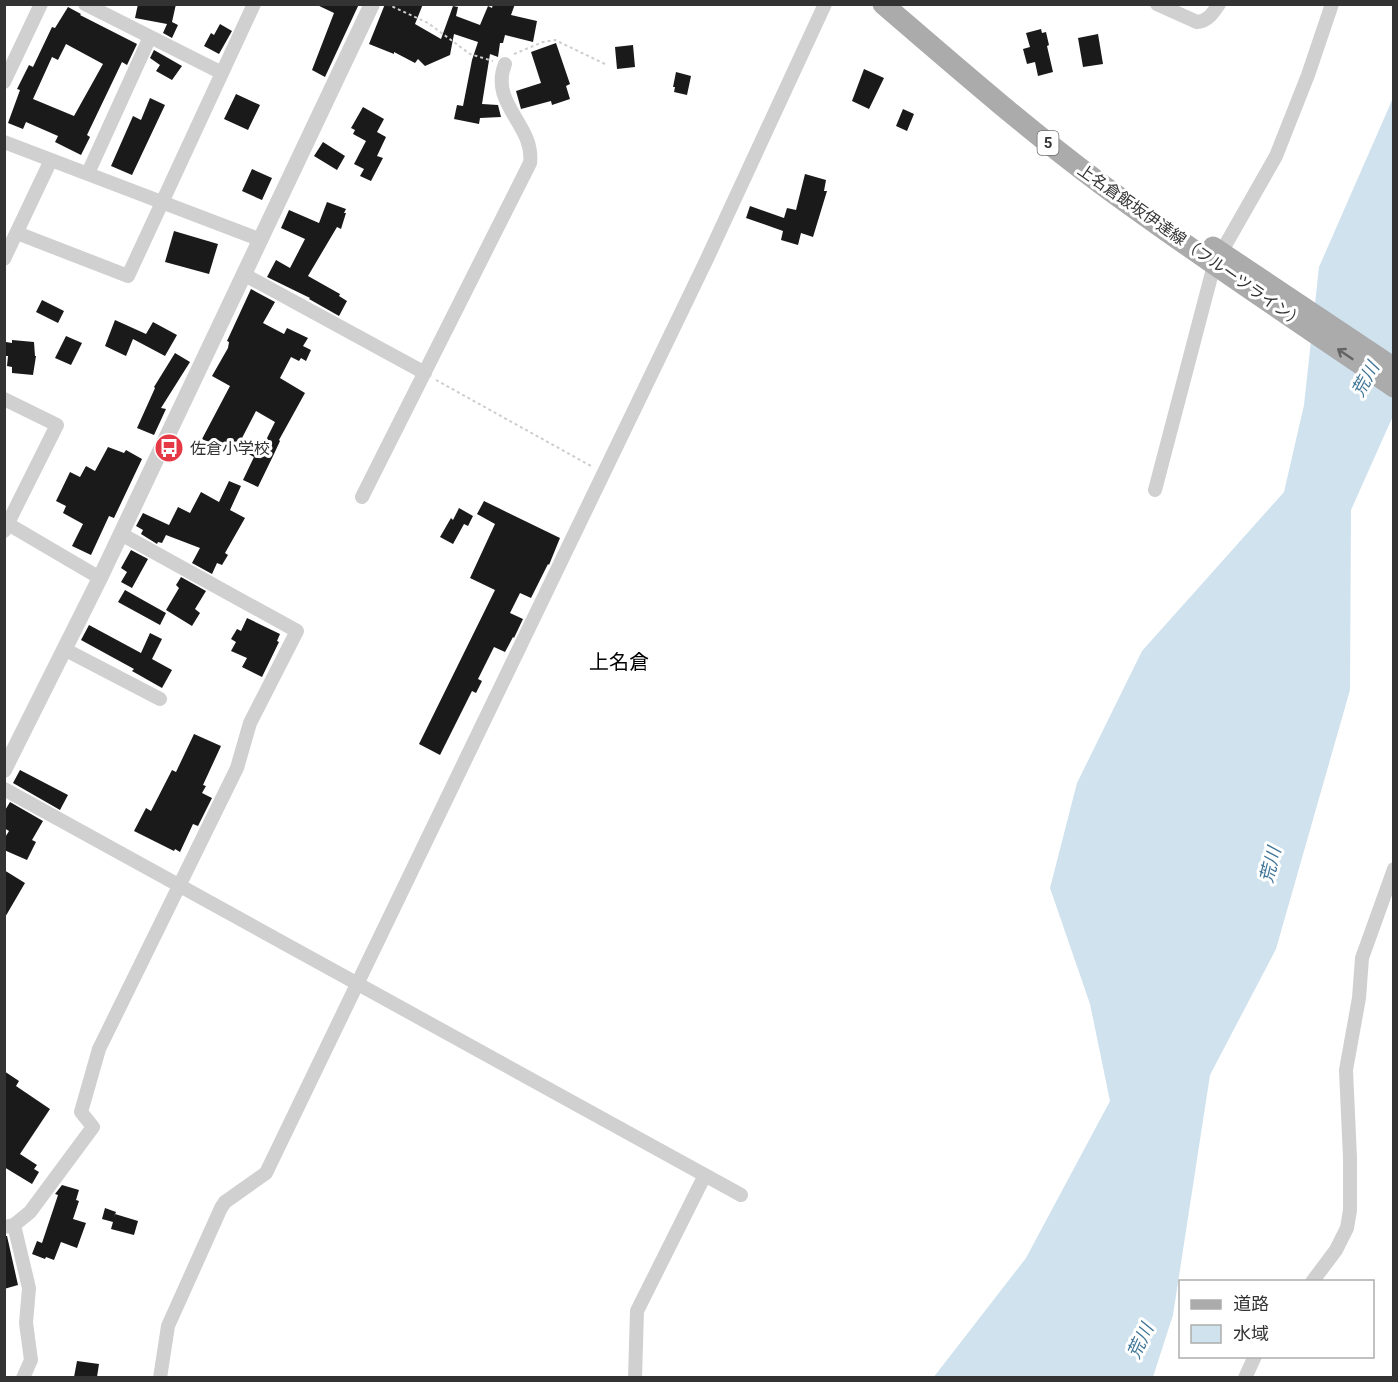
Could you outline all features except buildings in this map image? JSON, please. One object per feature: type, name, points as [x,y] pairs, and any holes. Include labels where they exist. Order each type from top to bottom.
[{"type":"main road","name":"上名倉飯坂伊達線（フルーツライン）","points":[[883,4],[1024,125],[1101,184],[1394,368]]},
{"type":"main road","name":"上名倉飯坂伊達線（フルーツライン）","points":[[904,4],[1041,122],[1222,261],[1394,387]]},
{"type":"street","points":[[4,82],[41,4]]},
{"type":"street","points":[[85,4],[222,73]]},
{"type":"street","points":[[17,233],[128,276],[254,4]]},
{"type":"street","points":[[4,770],[100,578],[372,4]]},
{"type":"street","points":[[160,1377],[168,1326],[221,1208],[225,1202],[266,1173],[706,261],[825,4]]},
{"type":"street","points":[[1157,4],[1197,22],[1204,21],[1211,16],[1219,4]]},
{"type":"street","points":[[1155,490],[1222,261],[1246,210],[1276,156],[1308,75],[1332,4]]},
{"type":"street","points":[[88,174],[150,37]]},
{"type":"street","points":[[363,497],[530,163],[532,152],[529,141],[503,98],[502,70],[505,64]]},
{"type":"street","points":[[4,142],[261,240]]},
{"type":"street","points":[[4,259],[51,160]]},
{"type":"street","points":[[244,275],[425,373]]},
{"type":"street","points":[[4,399],[57,426],[6,527],[100,578]]},
{"type":"street","points":[[23,1377],[31,1360],[26,1323],[29,1288],[9,1226],[30,1212],[93,1127],[81,1112],[99,1049],[237,768],[250,723],[297,631],[121,534]]},
{"type":"street","points":[[64,649],[160,699]]},
{"type":"street","points":[[4,789],[741,1195]]},
{"type":"street","points":[[1313,1280],[1336,1250],[1347,1228],[1350,1189],[1346,1070],[1359,998],[1362,958],[1394,869]]},
{"type":"street","points":[[635,1377],[637,1311],[705,1175]]},
{"type":"street","points":[[1245,1377],[1255,1358]]},
{"type":"path","points":[[387,4],[428,23],[470,54],[505,64],[515,53],[543,42],[555,40],[605,64]]},
{"type":"path","points":[[425,373],[604,473]]},
{"type":"water","name":"荒川","points":[[1393,98],[1393,416],[1351,510],[1350,690],[1276,949],[1210,1075],[1173,1315],[1153,1377],[933,1378],[1026,1258],[1110,1101],[1090,1004],[1050,888],[1077,783],[1142,651],[1284,492],[1304,405],[1319,267]]},
{"type":"place","name":"佐倉小学校","points":[[169,448]]},
{"type":"district","name":"上名倉","points":[[619,662]]}]
